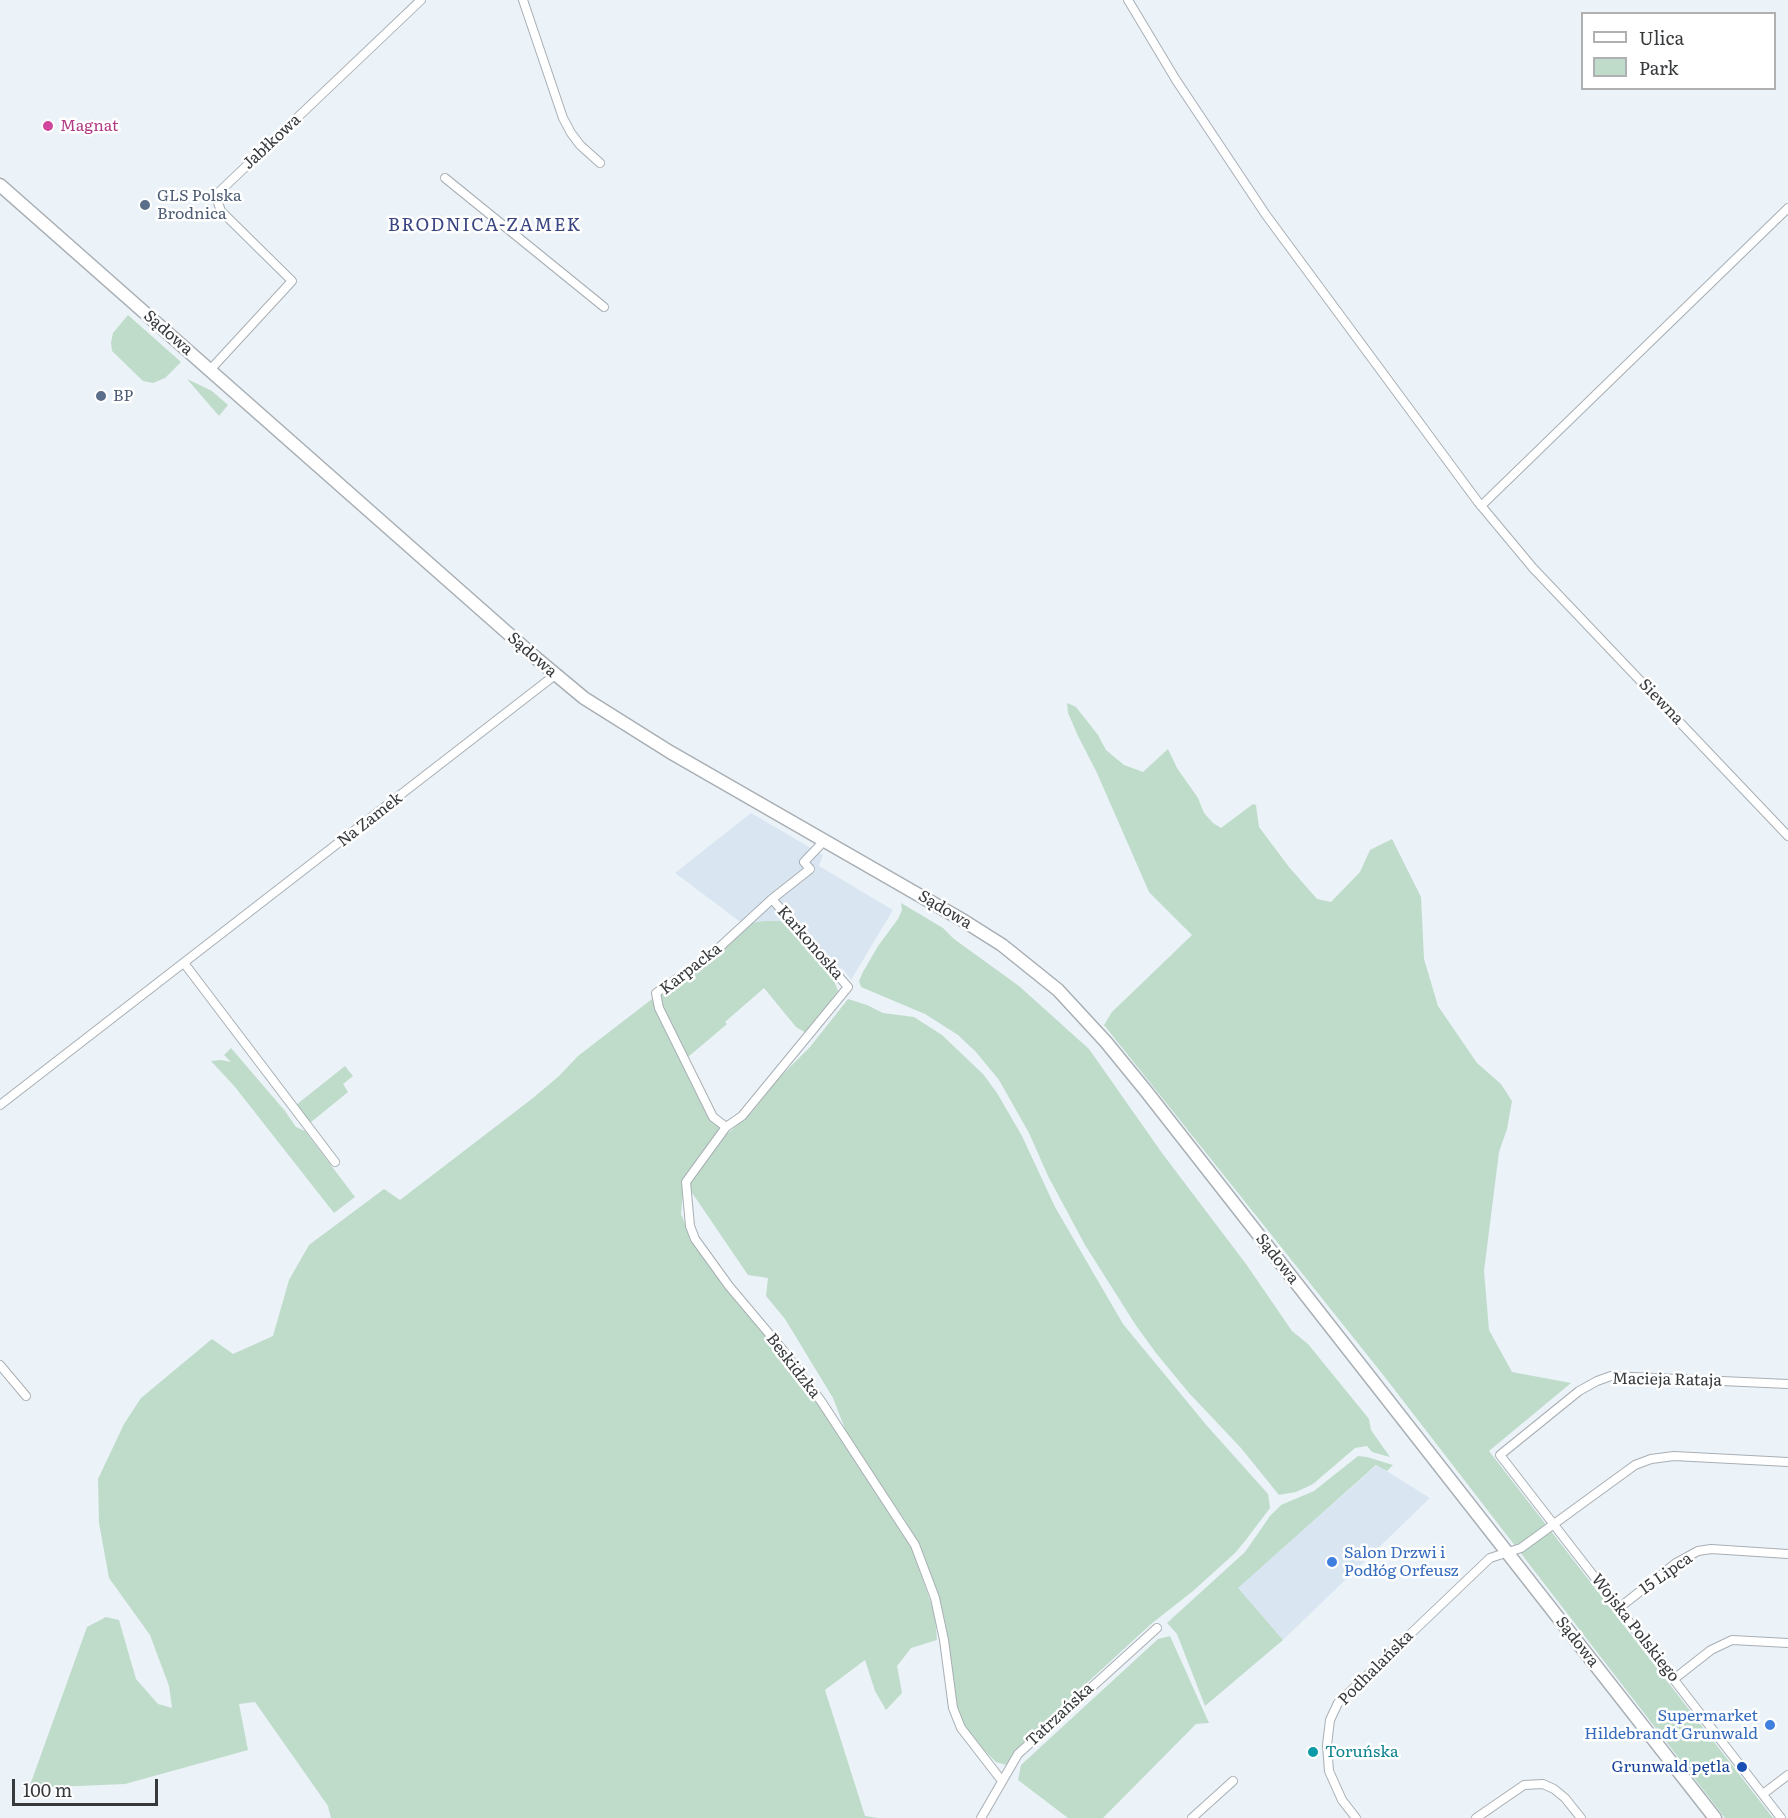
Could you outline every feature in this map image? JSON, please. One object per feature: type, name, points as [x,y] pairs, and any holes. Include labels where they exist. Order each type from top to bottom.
[{"type":"main road","name":"Sądowa","points":[[0,186],[555,675],[609,714],[670,752],[946,910],[1002,945],[1033,968],[1082,1014],[1146,1091],[1714,1818]]},
{"type":"street","name":"Jabłkowa","points":[[210,370],[292,281],[221,211],[217,200],[219,192],[421,0]]},
{"type":"street","points":[[524,0],[563,118],[580,145],[600,163]]},
{"type":"street","name":"Siewna","points":[[1128,0],[1176,80],[1266,215],[1481,506],[1533,568],[1788,836]]},
{"type":"street","points":[[445,178],[604,308]]},
{"type":"street","points":[[1481,506],[1788,208]]},
{"type":"street","name":"Na Zamek","points":[[0,1105],[555,675]]},
{"type":"street","name":"Karpacka","points":[[726,1127],[713,1117],[659,1008],[656,993],[710,956],[772,899],[810,869],[804,862],[824,841]]},
{"type":"street","name":"Karkonoska","points":[[772,899],[848,987]]},
{"type":"street","points":[[184,963],[335,1162]]},
{"type":"street","name":"Beskidzka","points":[[848,987],[742,1116],[726,1127],[686,1182],[690,1226],[694,1239],[729,1286],[782,1349],[820,1401],[915,1545],[935,1598],[944,1640],[952,1708],[967,1737],[1002,1781]]},
{"type":"street","points":[[0,1365],[26,1396]]},
{"type":"street","name":"Macieja Rataja","points":[[1500,1455],[1579,1391],[1611,1376],[1788,1384]]},
{"type":"street","name":"Wojska Polskiego","points":[[1500,1455],[1781,1818]]},
{"type":"street","points":[[1507,1553],[1521,1548],[1635,1465],[1651,1459],[1674,1456],[1788,1462]]},
{"type":"street","name":"15 Lipca","points":[[1619,1608],[1676,1563],[1698,1551],[1711,1549],[1788,1554]]},
{"type":"street","name":"Podhalańska","points":[[1356,1818],[1342,1800],[1329,1771],[1327,1745],[1330,1720],[1338,1702],[1490,1558],[1507,1553]]},
{"type":"street","name":"Tatrzańska","points":[[981,1818],[1018,1754],[1157,1628]]},
{"type":"street","points":[[1674,1679],[1711,1650],[1732,1640],[1788,1643]]},
{"type":"street","points":[[1763,1794],[1788,1775]]},
{"type":"street","points":[[1192,1818],[1233,1781]]},
{"type":"street","points":[[1476,1818],[1524,1785],[1543,1784],[1565,1798],[1581,1818]]},
{"type":"shaded area","points":[[751,813],[823,855],[819,866],[893,910],[851,980],[843,969],[831,973],[781,921],[749,923],[739,921],[675,873]]},
{"type":"shaded area","points":[[1377,1465],[1430,1498],[1283,1640],[1237,1588]]},
{"type":"green space","points":[[128,315],[181,362],[165,378],[153,383],[143,381],[112,351],[113,333]]},
{"type":"green space","points":[[187,379],[212,391],[228,405],[219,416]]},
{"type":"green space","points":[[1067,703],[1076,707],[1098,735],[1106,750],[1124,765],[1143,772],[1168,749],[1177,768],[1198,798],[1204,813],[1221,828],[1253,804],[1256,805],[1259,827],[1317,899],[1331,902],[1360,872],[1370,850],[1392,839],[1421,897],[1424,959],[1438,1006],[1477,1063],[1501,1084],[1512,1101],[1507,1129],[1499,1152],[1484,1271],[1489,1330],[1512,1372],[1571,1383],[1489,1451],[1773,1818],[1725,1818],[1384,1376],[1104,1025],[1112,1012],[1192,935],[1149,892],[1068,713]]},
{"type":"green space","points":[[901,903],[943,928],[954,939],[1019,986],[1089,1049],[1162,1153],[1246,1264],[1292,1331],[1308,1344],[1369,1419],[1371,1430],[1390,1457],[1372,1452],[1367,1446],[1355,1448],[1313,1484],[1296,1492],[1279,1495],[1241,1448],[1189,1393],[1135,1324],[1085,1245],[1048,1176],[1029,1133],[999,1080],[976,1052],[958,1035],[925,1014],[861,987],[859,981],[863,972],[878,946],[898,919],[902,910]]},
{"type":"green space","points":[[781,921],[831,973],[838,991],[806,1033],[796,1027],[764,988],[688,1057],[665,1015],[660,997],[667,988],[749,923]]},
{"type":"green space","points":[[652,999],[712,1122],[728,1133],[752,1112],[777,1080],[810,1047],[848,999],[883,1013],[914,1017],[942,1035],[983,1074],[997,1093],[1022,1136],[1055,1207],[1123,1324],[1208,1427],[1268,1494],[1270,1508],[1245,1541],[1193,1591],[1151,1624],[1075,1694],[1016,1750],[1006,1765],[996,1762],[971,1737],[958,1714],[951,1693],[946,1627],[941,1604],[906,1522],[864,1462],[847,1434],[833,1398],[785,1319],[766,1296],[768,1278],[748,1275],[684,1181],[681,1214],[692,1240],[730,1294],[783,1356],[824,1413],[911,1545],[935,1615],[937,1640],[911,1648],[897,1666],[902,1693],[886,1710],[875,1691],[865,1660],[825,1690],[865,1816],[878,1818],[331,1818],[328,1806],[255,1702],[239,1704],[248,1750],[125,1784],[29,1788],[87,1627],[106,1617],[119,1620],[136,1679],[158,1704],[172,1708],[169,1686],[150,1635],[109,1578],[99,1523],[98,1479],[124,1424],[141,1398],[212,1339],[233,1354],[273,1336],[289,1280],[309,1245],[384,1189],[400,1200],[533,1098],[578,1056]]},
{"type":"green space","points":[[231,1048],[296,1127],[305,1131],[355,1197],[334,1213],[235,1087],[211,1061],[231,1062],[224,1055]]},
{"type":"green space","points":[[345,1066],[353,1076],[343,1084],[348,1092],[310,1123],[296,1105]]},
{"type":"green space","points":[[1358,1456],[1393,1465],[1387,1471],[1376,1465],[1238,1588],[1283,1640],[1205,1706],[1177,1634],[1167,1623],[1245,1552],[1270,1516],[1281,1505],[1314,1491]]},
{"type":"green space","points":[[1170,1636],[1209,1723],[1196,1724],[1103,1818],[1068,1818],[1018,1780],[1021,1765],[1158,1639]]},
{"type":"place","name":"Magnat","points":[[48,126]]},
{"type":"place","name":"GLS Polska Brodnica","points":[[145,205]]},
{"type":"place","name":"BP","points":[[101,396]]},
{"type":"place","name":"Salon Drzwi i Podłóg Orfeusz","points":[[1332,1562]]},
{"type":"place","name":"Supermarket Hildebrandt Grunwald","points":[[1770,1725]]},
{"type":"place","name":"Toruńska","points":[[1313,1752]]},
{"type":"place","name":"Grunwald pętla","points":[[1742,1767]]},
{"type":"district","name":"BRODNICA-ZAMEK","points":[[485,226]]}]
